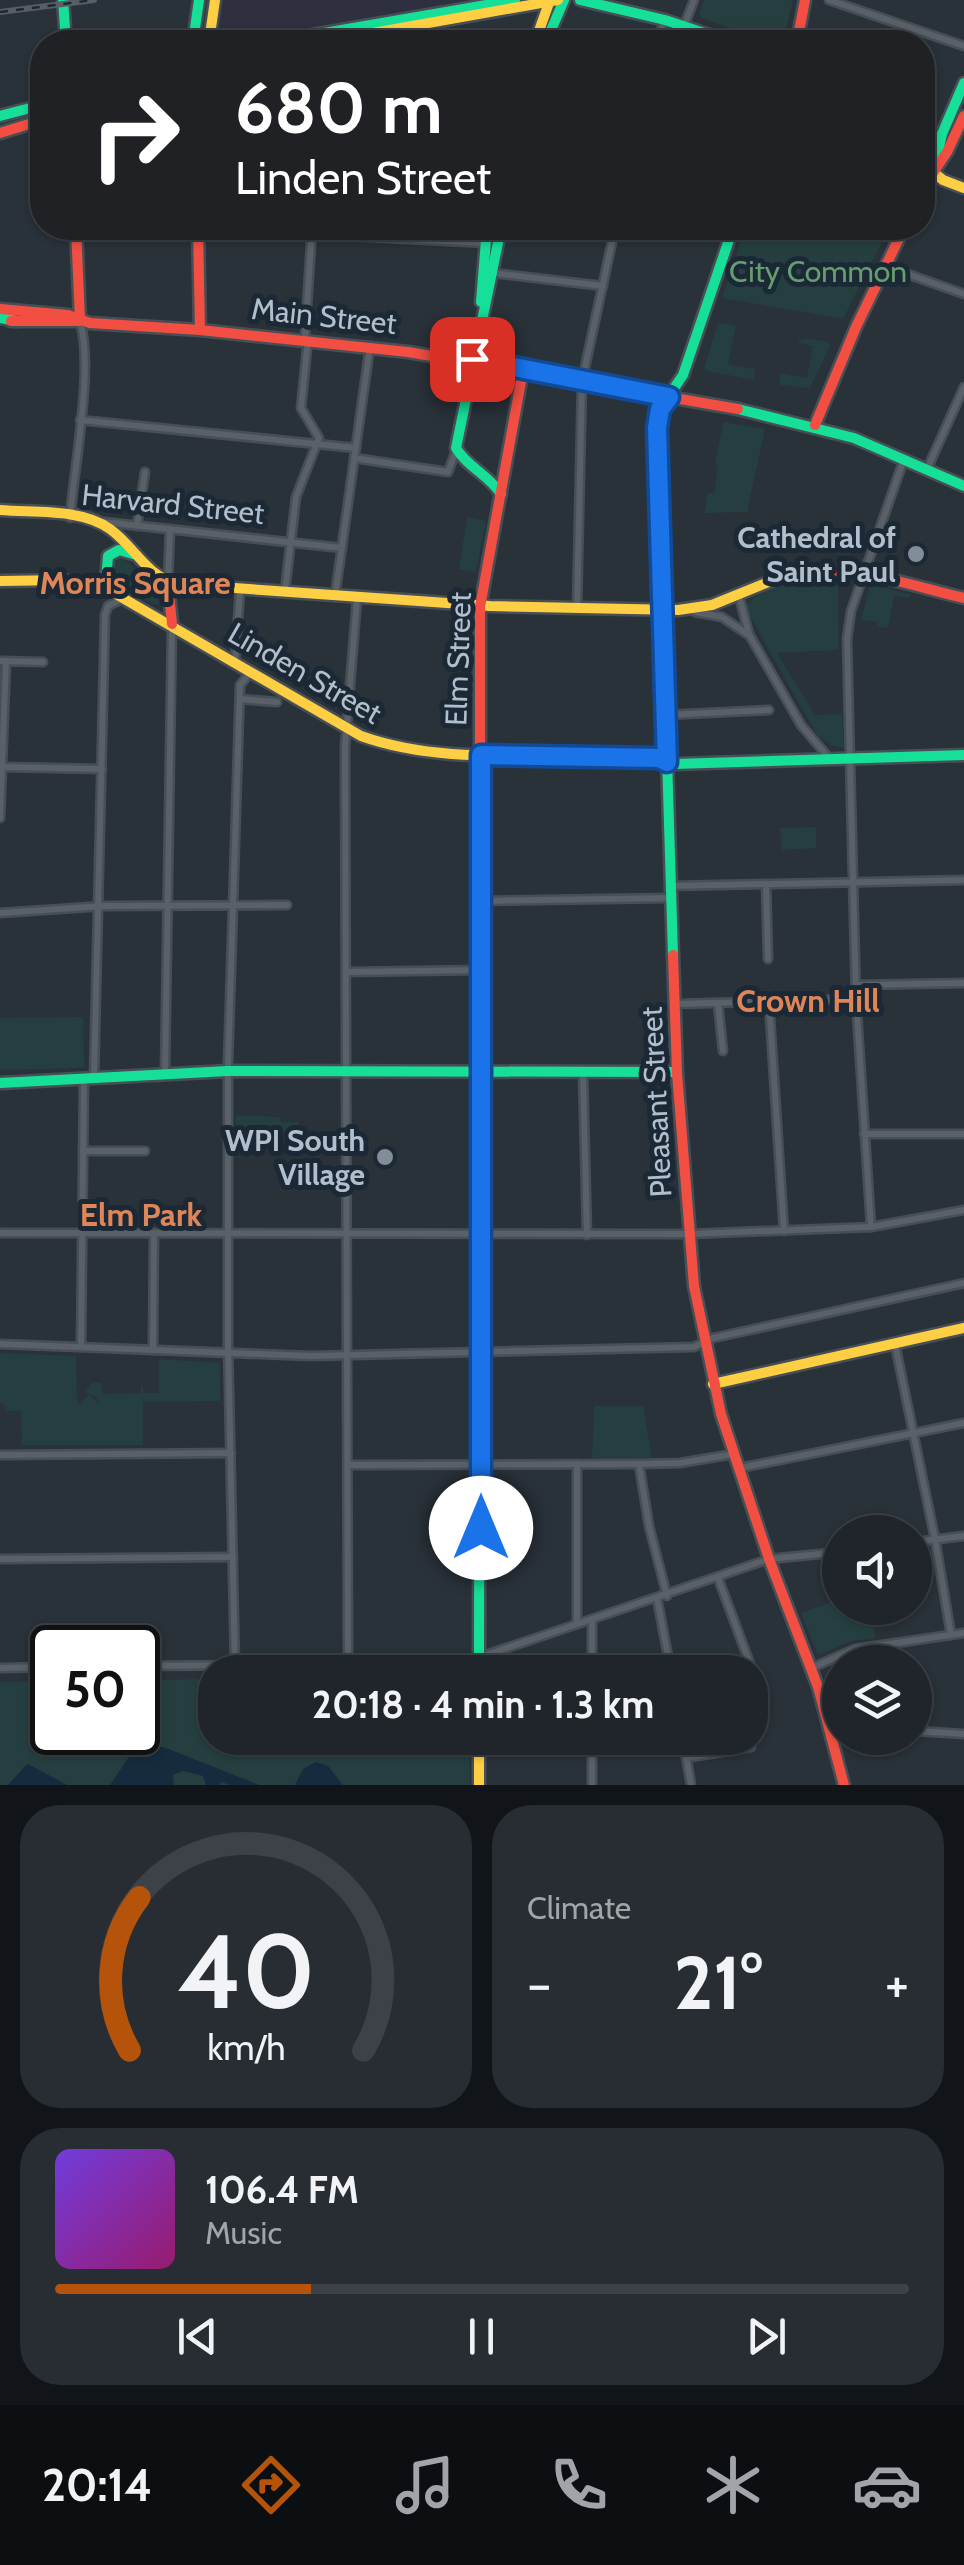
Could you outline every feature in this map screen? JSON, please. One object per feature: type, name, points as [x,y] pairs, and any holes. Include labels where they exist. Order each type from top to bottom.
[{"type":"main road","points":[[63,0],[65,30]]},
{"type":"main road","points":[[194,30],[199,0]]},
{"type":"main road","points":[[211,30],[215,0]]},
{"type":"main road","points":[[334,30],[515,0]]},
{"type":"main road","points":[[580,0],[696,30]]},
{"type":"main road","points":[[799,30],[805,0]]},
{"type":"main road","points":[[390,30],[555,1]]},
{"type":"main road","points":[[540,30],[555,1]]},
{"type":"main road","points":[[549,30],[555,1]]},
{"type":"main road","points":[[935,152],[964,83]]},
{"type":"main road","points":[[0,116],[30,108]]},
{"type":"main road","points":[[935,164],[948,152],[964,116]]},
{"type":"main road","points":[[0,133],[30,124]]},
{"type":"main road","points":[[935,175],[964,188]]},
{"type":"main road","points":[[77,240],[80,320]]},
{"type":"main road","points":[[198,240],[200,330]]},
{"type":"main road","points":[[480,318],[486,240]]},
{"type":"main road","points":[[499,240],[480,318],[456,451],[493,481],[500,494]]},
{"type":"main road","name":"Pleasant Street","points":[[729,240],[683,375],[660,409],[657,428],[678,1072],[689,1234],[713,1384],[769,1559],[822,1695]]},
{"type":"main road","points":[[815,426],[898,240]]},
{"type":"main road","name":"Main Street","points":[[0,308],[68,314],[80,320]]},
{"type":"main road","name":"Main Street","points":[[0,319],[80,320],[307,337],[472,359],[815,426],[904,457],[964,486]]},
{"type":"main road","name":"Elm Street","points":[[479,1655],[480,607],[523,370]]},
{"type":"main road","name":"Harvard Street","points":[[0,510],[98,522]]},
{"type":"main road","points":[[98,522],[116,534],[167,589],[172,624]]},
{"type":"main road","points":[[110,591],[106,580],[108,556],[120,550],[134,555]]},
{"type":"main road","points":[[167,589],[240,589],[480,607],[684,610],[740,596],[796,572],[817,570],[964,598]]},
{"type":"main road","name":"Linden Street","points":[[0,580],[65,580],[110,591],[347,728],[401,749],[481,755],[659,758],[667,762],[964,754]]},
{"type":"main road","points":[[151,612],[161,612],[167,589]]},
{"type":"main road","points":[[0,1083],[228,1071],[678,1072]]},
{"type":"main road","points":[[713,1384],[964,1328]]},
{"type":"main road","points":[[479,1755],[479,1785]]},
{"type":"main road","name":"Pleasant Street","points":[[839,1755],[844,1785]]},
{"type":"street","points":[[684,26],[694,0]]},
{"type":"street","points":[[829,0],[917,30]]},
{"type":"street","points":[[935,36],[964,46]]},
{"type":"street","points":[[284,593],[296,496],[319,438],[300,408],[312,240]]},
{"type":"street","points":[[445,240],[485,243]]},
{"type":"street","points":[[577,610],[582,381],[612,240]]},
{"type":"street","points":[[885,266],[964,294]]},
{"type":"street","points":[[492,272],[602,286]]},
{"type":"street","points":[[70,518],[80,420],[84,336],[80,320]]},
{"type":"street","points":[[334,597],[370,344]]},
{"type":"street","points":[[927,468],[964,387]]},
{"type":"street","points":[[80,420],[356,448]]},
{"type":"street","points":[[354,458],[448,472],[456,451]]},
{"type":"street","points":[[871,1227],[856,999],[848,639],[851,611],[904,457]]},
{"type":"street","points":[[138,526],[144,472]]},
{"type":"street","name":"Harvard Street","points":[[98,522],[342,548]]},
{"type":"street","points":[[167,589],[170,529]]},
{"type":"street","points":[[235,663],[240,589]]},
{"type":"street","points":[[740,596],[750,636],[801,725],[831,760]]},
{"type":"street","points":[[81,1347],[83,1151],[98,906],[105,615],[112,603],[126,598]]},
{"type":"street","points":[[348,1655],[347,728],[357,598]]},
{"type":"street","points":[[684,610],[722,617],[750,636]]},
{"type":"street","points":[[165,1074],[172,624]]},
{"type":"street","points":[[0,818],[3,661],[42,662]]},
{"type":"street","points":[[235,1655],[228,1071],[240,685],[251,672]]},
{"type":"street","points":[[240,700],[277,702]]},
{"type":"street","points":[[666,715],[769,710]]},
{"type":"street","points":[[3,766],[102,769]]},
{"type":"street","points":[[482,901],[766,884],[964,880]]},
{"type":"street","points":[[766,884],[768,960]]},
{"type":"street","points":[[0,913],[98,906],[287,905]]},
{"type":"street","points":[[348,972],[482,970]]},
{"type":"street","points":[[856,986],[964,983]]},
{"type":"street","points":[[674,1004],[856,999]]},
{"type":"street","points":[[769,1002],[784,1230]]},
{"type":"street","points":[[718,1004],[723,1052]]},
{"type":"street","points":[[583,1072],[587,1235]]},
{"type":"street","points":[[864,1134],[964,1134]]},
{"type":"street","points":[[83,1151],[145,1151]]},
{"type":"street","points":[[0,1233],[689,1234],[871,1227],[964,1210]]},
{"type":"street","points":[[153,1350],[154,1233]]},
{"type":"street","points":[[0,1344],[349,1355],[694,1347],[964,1283]]},
{"type":"street","points":[[895,1344],[936,1540],[951,1634]]},
{"type":"street","points":[[738,1468],[964,1423]]},
{"type":"street","points":[[0,1455],[231,1453]]},
{"type":"street","points":[[349,1465],[639,1464],[734,1454]]},
{"type":"street","points":[[577,1464],[577,1624]]},
{"type":"street","points":[[639,1464],[649,1526],[667,1596]]},
{"type":"street","points":[[932,1540],[964,1536]]},
{"type":"street","points":[[488,1655],[769,1559],[822,1554]]},
{"type":"street","points":[[0,1558],[233,1556]]},
{"type":"street","points":[[718,1578],[747,1655]]},
{"type":"street","points":[[658,1598],[668,1655]]},
{"type":"street","points":[[592,1620],[592,1655]]},
{"type":"street","points":[[811,1668],[855,1649],[964,1633]]},
{"type":"street","points":[[160,1666],[198,1665]]},
{"type":"street","points":[[0,1668],[30,1667]]},
{"type":"street","points":[[932,1732],[964,1734]]},
{"type":"street","points":[[592,1755],[592,1785]]},
{"type":"street","points":[[685,1755],[691,1785]]},
{"type":"street","points":[[686,1758],[702,1755]]},
{"type":"shaded area","points":[[220,0],[482,0],[322,30],[216,30]]},
{"type":"shaded area","points":[[160,1746],[259,1785],[206,1785],[203,1776],[183,1771],[173,1775],[174,1785],[110,1785],[130,1755],[160,1755]]},
{"type":"shaded area","points":[[316,1762],[328,1766],[343,1785],[295,1785],[303,1769]]},
{"type":"shaded area","points":[[30,1765],[67,1785],[8,1785]]},
{"type":"green space","points":[[704,0],[793,0],[786,30],[737,30],[701,18]]},
{"type":"green space","name":"City Common","points":[[741,240],[883,240],[843,319],[722,298]]},
{"type":"green space","points":[[718,323],[736,326],[728,364],[755,369],[754,380],[704,368]]},
{"type":"green space","points":[[799,340],[828,342],[830,346],[810,388],[780,385],[780,373],[807,378],[813,346]]},
{"type":"green space","points":[[723,422],[765,429],[747,512],[704,513],[708,493],[714,493]]},
{"type":"green space","points":[[467,517],[486,521],[476,572],[459,569]]},
{"type":"green space","points":[[118,557],[163,592],[163,603],[155,605],[114,583],[112,562]]},
{"type":"green space","points":[[805,576],[838,579],[839,650],[777,653],[815,715],[842,714],[844,748],[817,735],[747,611],[747,604],[759,594]]},
{"type":"green space","points":[[870,585],[911,594],[909,598],[894,596],[888,628],[861,620]]},
{"type":"green space","points":[[816,827],[816,848],[782,850],[780,828]]},
{"type":"green space","points":[[83,1017],[84,1068],[0,1070],[0,1018]]},
{"type":"green space","points":[[236,1115],[298,1122],[298,1138],[278,1138],[278,1143],[236,1142]]},
{"type":"green space","points":[[0,1353],[76,1356],[80,1404],[88,1395],[100,1403],[95,1396],[85,1393],[92,1383],[101,1383],[103,1394],[140,1393],[142,1383],[144,1393],[159,1393],[159,1359],[220,1363],[220,1401],[143,1402],[143,1445],[22,1445],[21,1411],[5,1411],[0,1402]]},
{"type":"green space","points":[[594,1406],[643,1406],[652,1458],[592,1458]]},
{"type":"green space","points":[[822,1605],[822,1625],[874,1625],[875,1638],[822,1645],[822,1653],[818,1655],[801,1613]]},
{"type":"green space","points":[[198,1679],[198,1755],[469,1755],[470,1785],[0,1785],[0,1682],[30,1682],[30,1755],[160,1755],[160,1680]]},
{"type":"railway","points":[[0,12],[94,0]]},
{"type":"traffic: fast","points":[[63,0],[65,30]]},
{"type":"traffic: fast","points":[[195,30],[199,0]]},
{"type":"traffic: fast","points":[[341,30],[515,0]]},
{"type":"traffic: fast","points":[[551,30],[564,0]]},
{"type":"traffic: fast","points":[[580,0],[695,30]]},
{"type":"traffic: fast","points":[[935,164],[942,134],[964,83]]},
{"type":"traffic: fast","points":[[0,116],[30,108]]},
{"type":"traffic: fast","points":[[481,302],[486,240]]},
{"type":"traffic: fast","points":[[499,240],[456,448],[501,494]]},
{"type":"traffic: fast","points":[[673,955],[657,428],[660,409],[683,375],[729,240]]},
{"type":"traffic: fast","points":[[0,318],[17,321]]},
{"type":"traffic: fast","points":[[738,409],[854,438],[964,486]]},
{"type":"traffic: fast","points":[[110,591],[106,580],[108,556],[119,550],[133,554]]},
{"type":"traffic: fast","points":[[591,756],[659,758],[674,764],[964,755]]},
{"type":"traffic: fast","points":[[479,1655],[480,966]]},
{"type":"traffic: fast","points":[[0,1083],[228,1071],[677,1072]]},
{"type":"traffic: slow","points":[[211,30],[215,0]]},
{"type":"traffic: slow","points":[[539,30],[550,0]]},
{"type":"traffic: slow","points":[[389,30],[558,0]]},
{"type":"traffic: slow","points":[[935,174],[964,188]]},
{"type":"traffic: slow","points":[[0,510],[71,515],[98,522],[119,536],[148,567],[177,584],[490,606],[678,610],[712,605],[781,577]]},
{"type":"traffic: slow","points":[[0,581],[65,580],[114,593],[361,736],[446,753],[591,756]]},
{"type":"traffic: slow","points":[[713,1384],[964,1328]]},
{"type":"traffic: slow","points":[[479,1755],[479,1785]]},
{"type":"traffic: jam","points":[[799,30],[805,0]]},
{"type":"traffic: jam","points":[[935,170],[964,116]]},
{"type":"traffic: jam","points":[[0,133],[30,124]]},
{"type":"traffic: jam","points":[[77,240],[80,320]]},
{"type":"traffic: jam","points":[[198,240],[200,330],[408,352],[738,409]]},
{"type":"traffic: jam","points":[[815,425],[898,240]]},
{"type":"traffic: jam","points":[[0,309],[68,315],[90,323],[200,330]]},
{"type":"traffic: jam","points":[[11,321],[79,321]]},
{"type":"traffic: jam","points":[[480,966],[480,607],[523,370]]},
{"type":"traffic: jam","points":[[781,577],[826,570],[849,572],[964,598]]},
{"type":"traffic: jam","points":[[168,583],[172,624]]},
{"type":"traffic: jam","points":[[673,955],[677,1073],[694,1286],[721,1414],[769,1559],[818,1687],[844,1785]]},
{"type":"place","name":"Cathedral of Saint Paul","points":[[916,554]]},
{"type":"place","name":"WPI South Village","points":[[385,1157]]},
{"type":"district","name":"Morris Square","points":[[135,582]]},
{"type":"district","name":"Crown Hill","points":[[808,1000]]},
{"type":"district","name":"Elm Park","points":[[141,1214]]},
{"type":"route","points":[[472,359],[669,397],[660,409],[657,428],[667,762],[659,758],[481,755],[481,1528]]}]
